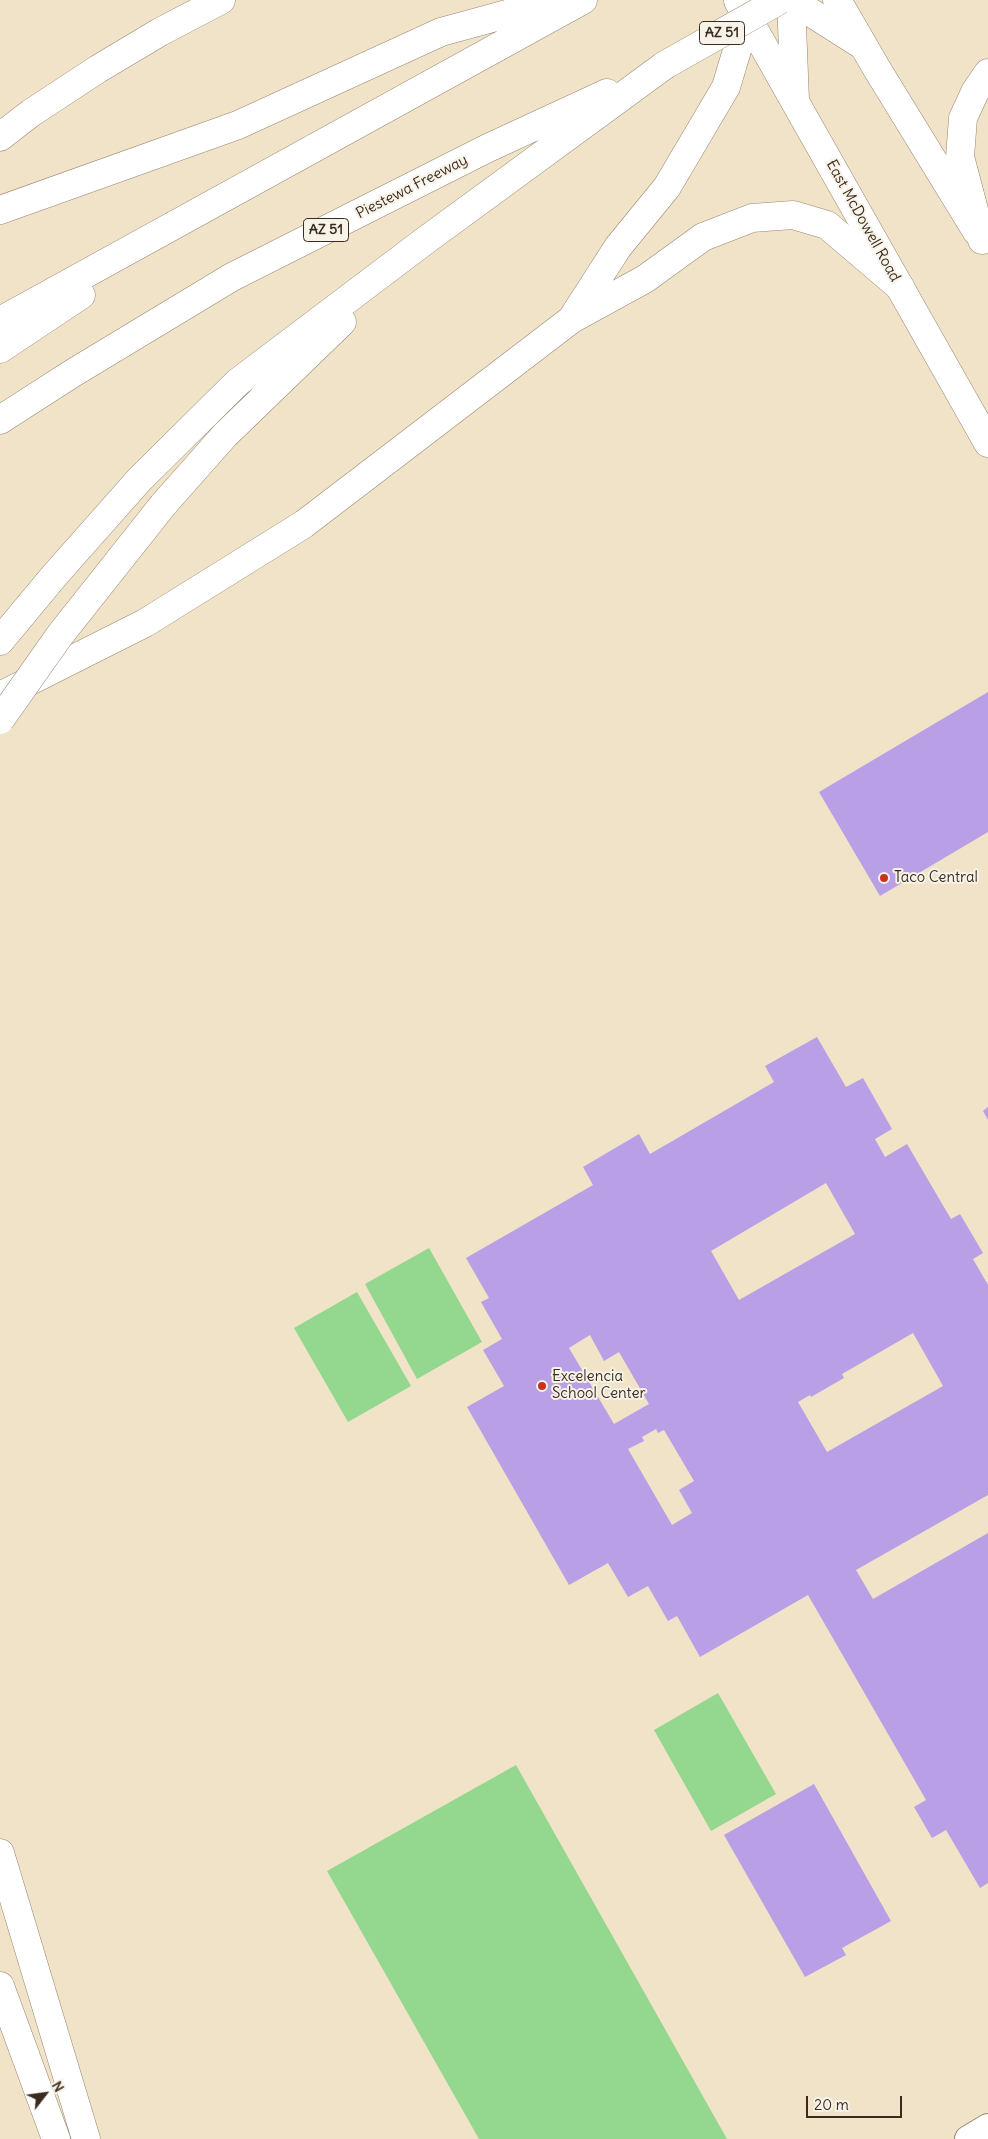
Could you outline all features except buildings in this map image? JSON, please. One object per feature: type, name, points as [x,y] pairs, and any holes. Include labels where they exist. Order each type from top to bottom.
[{"type":"main road","points":[[0,137],[31,113],[98,69],[160,32],[221,0]]},
{"type":"main road","points":[[0,210],[125,161],[238,125],[442,32],[558,0]]},
{"type":"main road","points":[[0,321],[583,0]]},
{"type":"main road","name":"Piestewa Freeway","points":[[0,420],[73,373],[232,277],[488,148],[665,66],[780,0]]},
{"type":"main road","points":[[795,100],[791,0],[862,45]]},
{"type":"main road","points":[[837,0],[862,45],[985,245]]},
{"type":"main road","points":[[572,319],[618,247],[667,187],[726,87],[744,6]]},
{"type":"main road","name":"East McDowell Road","points":[[744,6],[988,442]]},
{"type":"main road","points":[[0,641],[54,576],[139,480],[238,382],[426,240],[665,66]]},
{"type":"main road","points":[[985,245],[960,156],[963,118],[975,92],[988,73]]},
{"type":"main road","points":[[0,190],[125,161]]},
{"type":"main road","points":[[0,349],[238,189]]},
{"type":"main road","points":[[0,696],[145,622],[304,524],[572,319],[646,279],[703,237],[752,218],[793,215],[827,225],[900,287]]},
{"type":"main road","points":[[0,720],[60,635],[163,505],[226,435],[426,240]]},
{"type":"main road","points":[[0,1853],[86,2139]]},
{"type":"main road","points":[[0,1986],[56,2139]]},
{"type":"street","points":[[968,2139],[988,2127]]},
{"type":"green space","points":[[429,1248],[482,1342],[417,1379],[365,1284]]},
{"type":"green space","points":[[357,1292],[411,1386],[348,1422],[294,1328]]},
{"type":"green space","points":[[718,1693],[776,1794],[711,1831],[654,1730]]},
{"type":"green space","points":[[516,1765],[727,2139],[479,2139],[327,1871]]},
{"type":"place","name":"Taco Central","points":[[884,878]]},
{"type":"place","name":"Excelencia School Center","points":[[542,1386]]}]
